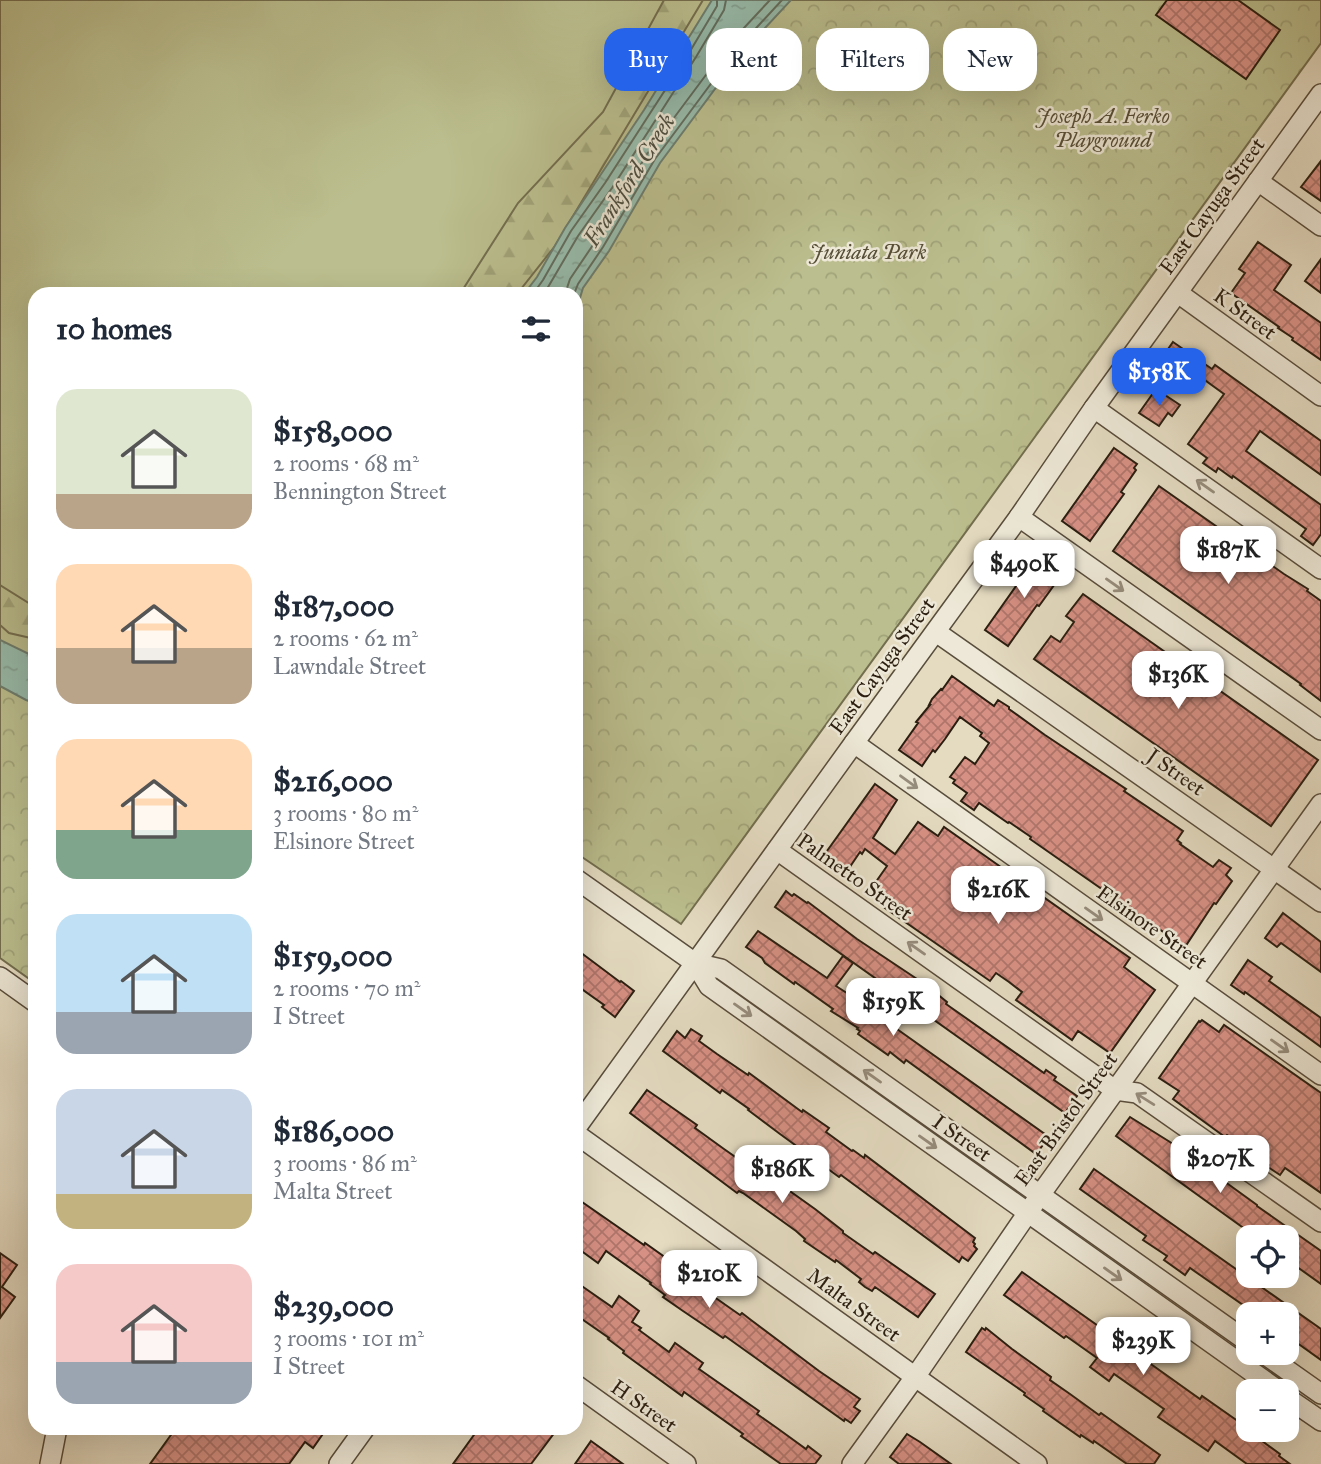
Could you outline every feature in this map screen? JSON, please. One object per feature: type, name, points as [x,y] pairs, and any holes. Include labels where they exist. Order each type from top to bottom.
[{"type":"street","name":"East Cayuga Street","points":[[583,1118],[1019,517],[1094,408],[1321,94]]},
{"type":"street","points":[[1258,181],[1321,226]]},
{"type":"street","name":"K Street","points":[[1178,293],[1321,396]]},
{"type":"street","points":[[1094,408],[1321,569]]},
{"type":"street","points":[[1019,517],[1321,730]]},
{"type":"street","name":"J Street","points":[[936,632],[1321,902]]},
{"type":"street","name":"Elsinore Street","points":[[854,743],[1321,1075]]},
{"type":"street","name":"East Bristol Street","points":[[852,1464],[1040,1195],[1321,804]]},
{"type":"street","name":"Palmetto Street","points":[[777,850],[1115,1090],[1137,1093],[1321,1222]]},
{"type":"street","name":"I Street","points":[[583,884],[695,963],[721,969],[1236,1334]]},
{"type":"street","name":"I Street","points":[[695,963],[709,986],[1262,1379]]},
{"type":"street","points":[[0,977],[28,997]]},
{"type":"street","name":"Malta Street","points":[[583,1139],[1037,1464]]},
{"type":"street","points":[[1280,1365],[1321,1394]]},
{"type":"street","name":"H Street","points":[[583,1390],[686,1464]]},
{"type":"street","points":[[1299,1405],[1321,1421]]},
{"type":"street","points":[[50,1464],[56,1435]]},
{"type":"street","points":[[339,1464],[360,1435]]},
{"type":"green space","points":[[0,0],[735,0],[718,28],[706,28],[706,48],[692,71],[692,28],[604,28],[604,91],[680,91],[562,287],[28,287],[28,670],[0,656]]},
{"type":"green space","points":[[664,0],[703,0],[686,28],[649,28]]},
{"type":"green space","name":"Juniata Park","points":[[735,0],[1321,0],[1321,43],[681,924],[583,858],[583,287],[562,287],[680,91],[692,91],[692,71],[706,48],[706,91],[802,91],[802,28],[718,28]]},
{"type":"green space","points":[[614,91],[648,91],[555,246],[523,287],[464,287],[518,203],[603,112]]},
{"type":"green space","points":[[0,585],[28,603],[28,637],[9,633],[0,625]]},
{"type":"green space","points":[[0,656],[28,670],[28,978],[0,958]]},
{"type":"water","name":"Frankford Creek","points":[[712,0],[791,0],[765,28],[706,28],[706,91],[714,91],[660,163],[609,251],[583,288],[529,287],[656,91],[692,91],[692,32]]},
{"type":"water","points":[[0,640],[28,654],[28,701],[0,686]]},
{"type":"building","points":[[1167,0],[1238,0],[1280,30],[1246,79],[1156,15]]},
{"type":"building","points":[[1321,161],[1321,201],[1301,187]]},
{"type":"building","points":[[1258,242],[1291,265],[1274,290],[1321,323],[1321,360],[1231,293],[1245,273],[1239,269]]},
{"type":"building","points":[[1321,259],[1321,293],[1305,281]]},
{"type":"building","points":[[1173,342],[1212,369],[1215,365],[1321,441],[1321,475],[1260,431],[1246,451],[1321,505],[1321,534],[1313,545],[1301,536],[1306,529],[1233,476],[1232,478],[1218,468],[1216,472],[1203,463],[1207,458],[1188,444],[1224,394],[1166,352]]},
{"type":"building","points":[[1156,389],[1180,405],[1172,416],[1168,413],[1159,426],[1139,413]]},
{"type":"building","points":[[1114,448],[1137,464],[1134,468],[1136,470],[1121,492],[1124,494],[1090,541],[1062,521]]},
{"type":"building","points":[[1159,486],[1308,589],[1307,591],[1321,601],[1321,701],[1113,551]]},
{"type":"building","points":[[1038,555],[1062,574],[1008,646],[985,630]]},
{"type":"building","points":[[1083,594],[1318,760],[1271,826],[1034,659],[1051,636],[1060,642],[1074,622],[1066,616]]},
{"type":"building","points":[[952,676],[994,706],[998,700],[1009,707],[1045,735],[1126,789],[1124,791],[1183,831],[1177,840],[1180,844],[1213,867],[1219,860],[1231,868],[1226,875],[1232,881],[1185,947],[1009,822],[979,803],[974,810],[961,801],[967,793],[953,783],[955,780],[950,777],[965,757],[975,764],[989,743],[980,736],[982,733],[960,717],[922,766],[899,750],[932,699]]},
{"type":"building","points":[[875,784],[897,800],[873,838],[895,854],[918,822],[938,836],[944,827],[1130,958],[1124,967],[1155,990],[1110,1053],[1078,1031],[1072,1040],[1016,1000],[1022,992],[1009,982],[996,973],[990,981],[885,908],[891,899],[873,886],[887,866],[865,849],[845,874],[822,858]]},
{"type":"building","points":[[786,891],[808,902],[926,985],[947,1002],[946,1004],[1044,1073],[1046,1070],[1056,1077],[1054,1080],[1077,1096],[1065,1113],[775,907]]},
{"type":"building","points":[[1283,913],[1321,942],[1321,972],[1281,943],[1277,947],[1265,938]]},
{"type":"building","points":[[758,931],[827,978],[843,956],[853,963],[836,986],[881,1015],[880,1017],[1049,1137],[1036,1154],[906,1060],[904,1063],[890,1052],[888,1055],[858,1034],[858,1028],[746,947]]},
{"type":"building","points":[[583,954],[634,991],[615,1017],[602,1007],[604,1005],[583,990]]},
{"type":"building","points":[[1248,960],[1272,977],[1269,981],[1321,1018],[1321,1047],[1245,992],[1244,994],[1231,985]]},
{"type":"building","points":[[1202,1020],[1219,1032],[1224,1025],[1321,1093],[1321,1193],[1285,1168],[1280,1175],[1233,1139],[1227,1135],[1225,1137],[1173,1099],[1179,1091],[1159,1078]]},
{"type":"building","points":[[691,1029],[702,1036],[699,1041],[829,1128],[826,1132],[864,1158],[865,1155],[975,1238],[973,1242],[977,1249],[968,1261],[962,1257],[959,1262],[749,1109],[722,1090],[720,1093],[663,1051],[677,1031],[685,1038]]},
{"type":"building","points":[[647,1090],[697,1125],[695,1128],[724,1149],[754,1170],[756,1167],[815,1209],[843,1233],[935,1294],[918,1317],[875,1287],[872,1291],[865,1287],[859,1282],[861,1279],[836,1260],[835,1262],[804,1241],[796,1231],[743,1193],[737,1193],[630,1113]]},
{"type":"building","points":[[1130,1117],[1170,1142],[1284,1225],[1239,1225],[1116,1136]]},
{"type":"building","points":[[1094,1169],[1236,1269],[1236,1288],[1263,1288],[1283,1302],[1239,1302],[1190,1268],[1185,1275],[1164,1260],[1167,1256],[1143,1240],[1146,1236],[1080,1189]]},
{"type":"building","points":[[583,1203],[644,1245],[645,1243],[690,1275],[688,1278],[710,1294],[740,1315],[742,1313],[860,1399],[854,1407],[860,1411],[851,1423],[845,1419],[844,1421],[725,1336],[723,1338],[663,1297],[665,1295],[651,1283],[606,1251],[598,1263],[583,1252]]},
{"type":"building","points":[[1299,1236],[1321,1251],[1321,1284],[1299,1268]]},
{"type":"building","points":[[0,1253],[17,1265],[2,1287],[15,1297],[0,1318]]},
{"type":"building","points":[[1022,1272],[1104,1330],[1105,1328],[1200,1399],[1202,1396],[1236,1420],[1236,1442],[1263,1442],[1290,1464],[1247,1464],[1215,1441],[1208,1451],[1158,1417],[1164,1409],[1114,1374],[1109,1381],[1090,1367],[1097,1358],[1004,1295]]},
{"type":"building","points":[[583,1287],[612,1307],[619,1296],[639,1311],[632,1322],[641,1328],[639,1330],[669,1352],[675,1343],[703,1363],[699,1369],[759,1411],[757,1414],[806,1449],[808,1446],[821,1456],[815,1464],[781,1464],[684,1392],[682,1396],[623,1353],[609,1338],[583,1320]]},
{"type":"building","points":[[1299,1313],[1321,1329],[1321,1360],[1299,1344]]},
{"type":"building","points":[[982,1328],[986,1328],[1051,1377],[1050,1380],[1099,1415],[1101,1413],[1160,1455],[1154,1464],[1127,1464],[1094,1441],[1093,1443],[1081,1435],[1080,1437],[1043,1411],[1044,1409],[1024,1395],[1025,1393],[966,1352]]},
{"type":"building","points":[[907,1434],[951,1464],[899,1464],[890,1457]]},
{"type":"building","points":[[171,1435],[322,1435],[313,1448],[305,1442],[289,1464],[150,1464]]},
{"type":"building","points":[[474,1435],[553,1435],[531,1464],[453,1464]]},
{"type":"building","points":[[591,1441],[623,1464],[575,1464]]},
{"type":"park label","name":"Joseph A. Ferko Playground","points":[[1103,128]]}]
